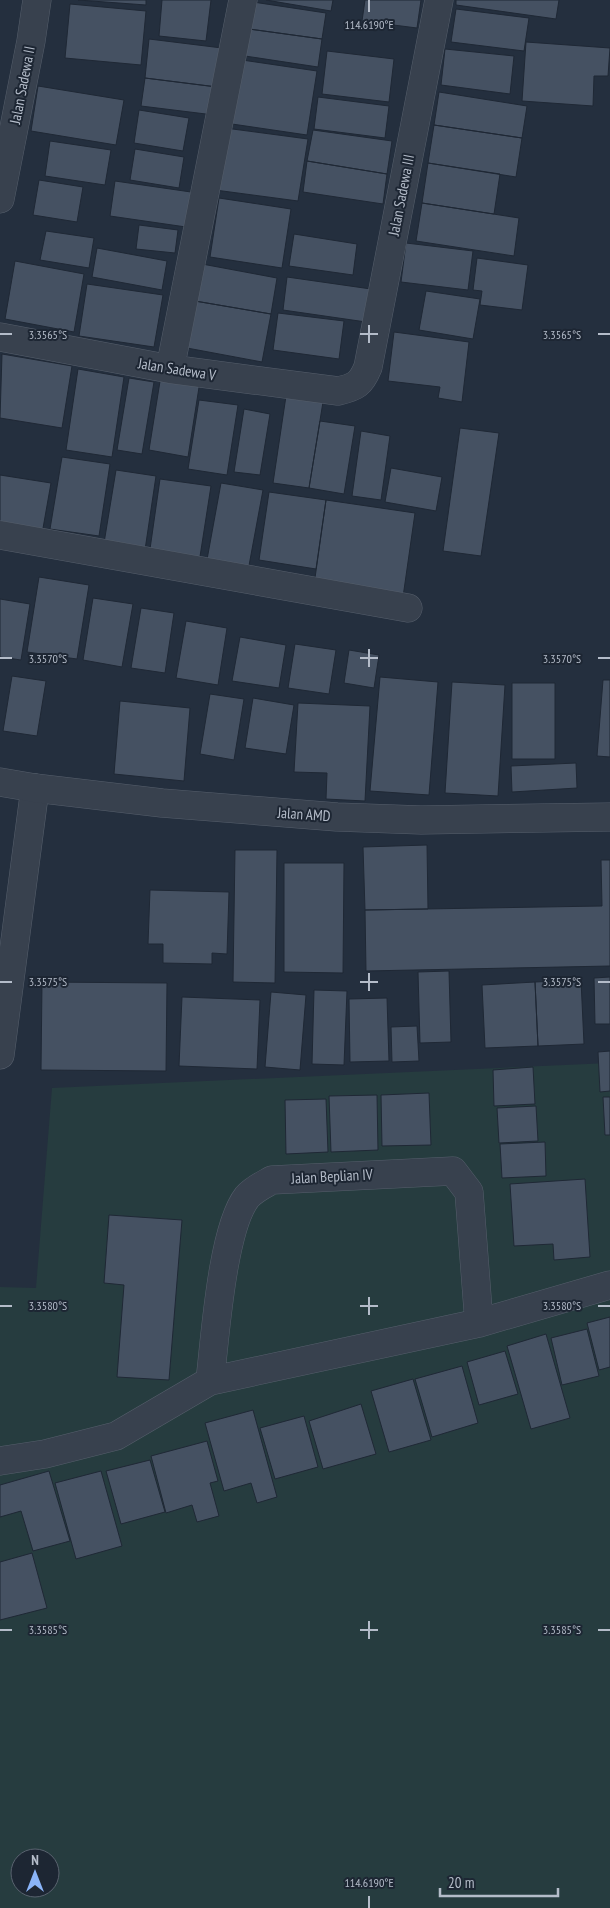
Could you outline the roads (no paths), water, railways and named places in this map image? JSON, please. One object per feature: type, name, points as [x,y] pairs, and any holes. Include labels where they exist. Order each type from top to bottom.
[{"type":"street","name":"Jalan Sadewa II","points":[[0,199],[31,41],[37,0]]},
{"type":"street","points":[[170,369],[243,0]]},
{"type":"street","name":"Jalan Sadewa III","points":[[356,387],[363,381],[368,367],[439,0]]},
{"type":"street","name":"Jalan Sadewa V","points":[[0,337],[170,369],[338,391],[356,387]]},
{"type":"street","points":[[0,535],[408,608]]},
{"type":"street","name":"Jalan AMD","points":[[0,782],[34,788],[162,803],[337,817],[421,820],[610,817]]},
{"type":"street","points":[[0,1055],[34,788]]},
{"type":"street","name":"Jalan Beplian IV","points":[[210,1381],[218,1304],[227,1252],[235,1226],[247,1198],[255,1189],[272,1180],[453,1171],[469,1192],[478,1324]]},
{"type":"street","points":[[0,1461],[45,1454],[116,1436],[210,1381],[478,1324],[610,1285]]}]
